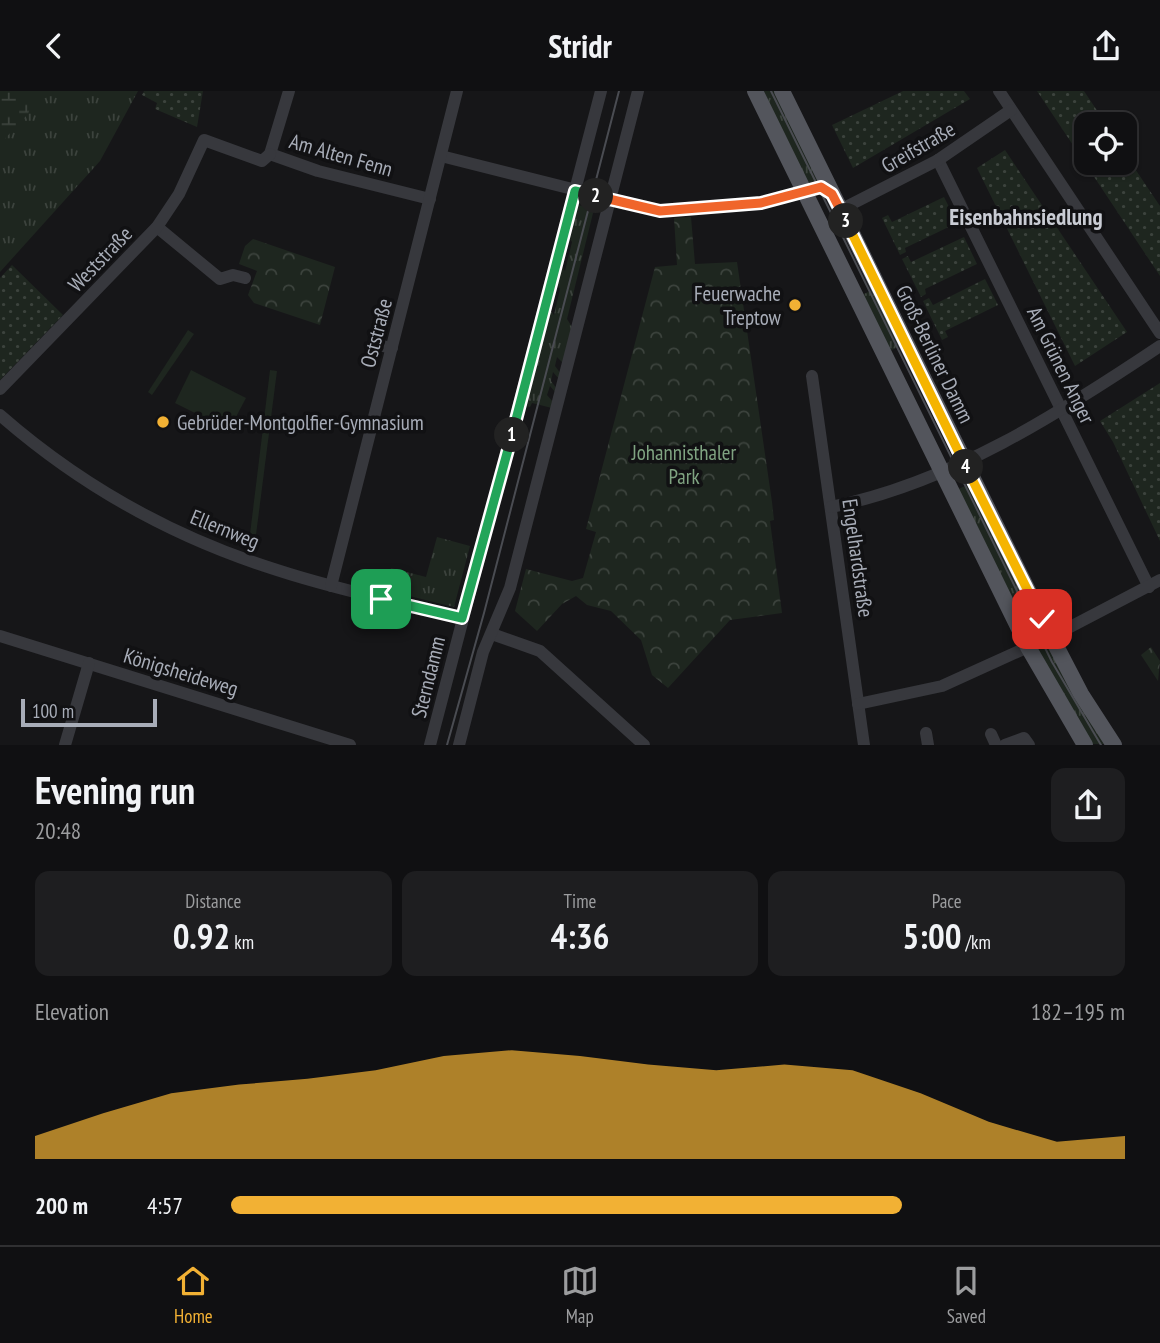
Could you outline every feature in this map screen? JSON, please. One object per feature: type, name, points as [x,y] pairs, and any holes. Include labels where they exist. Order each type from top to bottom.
[{"type":"main road","points":[[755,91],[1028,647],[1085,744]]},
{"type":"main road","name":"Groß-Berliner Damm","points":[[782,91],[1051,637],[1081,694],[1114,744]]},
{"type":"street","points":[[270,154],[289,91]]},
{"type":"street","name":"Oststraße","points":[[331,586],[457,91]]},
{"type":"street","name":"Sterndamm","points":[[430,744],[601,91]]},
{"type":"street","points":[[459,744],[483,652],[510,589],[638,91]]},
{"type":"street","points":[[999,91],[1160,333]]},
{"type":"street","name":"Greifstraße","points":[[840,210],[939,160],[1012,110]]},
{"type":"street","name":"Am Alten Fenn","points":[[204,140],[262,160],[270,154],[318,171],[430,199]]},
{"type":"street","name":"Weststraße","points":[[0,389],[157,227],[179,194],[204,140]]},
{"type":"street","points":[[441,156],[660,211],[761,203],[821,187],[832,194]]},
{"type":"street","name":"Am Grünen Anger","points":[[939,160],[1062,411],[1154,583]]},
{"type":"street","points":[[157,227],[220,279],[233,275],[244,278]]},
{"type":"street","points":[[378,345],[391,348]]},
{"type":"street","points":[[831,507],[890,493],[941,472],[1062,411],[1160,346]]},
{"type":"street","name":"Engelhardstraße","points":[[812,376],[864,744]]},
{"type":"street","name":"Ellernweg","points":[[0,415],[69,469],[150,517],[244,558],[331,586],[462,618]]},
{"type":"street","points":[[1051,637],[1154,583]]},
{"type":"street","points":[[492,633],[540,652],[644,744]]},
{"type":"street","name":"Königsheideweg","points":[[0,636],[350,744]]},
{"type":"street","points":[[858,704],[943,686],[1028,647]]},
{"type":"street","points":[[65,744],[89,663]]},
{"type":"street","points":[[1005,744],[1024,738],[1029,744]]},
{"type":"green space","points":[[0,91],[138,91],[100,161],[0,272]]},
{"type":"green space","points":[[0,91],[36,91],[28,114],[0,144]]},
{"type":"green space","points":[[144,91],[203,91],[197,127],[155,109],[157,103],[142,95]]},
{"type":"green space","points":[[764,91],[776,91],[820,180],[805,184]]},
{"type":"green space","points":[[903,91],[964,91],[970,99],[853,168],[832,125]]},
{"type":"green space","points":[[1037,91],[1084,91],[1098,112],[1074,112],[1074,147]]},
{"type":"green space","points":[[1005,150],[1127,332],[1075,366],[977,168]]},
{"type":"green space","points":[[1137,172],[1160,206],[1160,276],[1093,175],[1137,175]]},
{"type":"green space","points":[[944,197],[957,223],[905,248],[906,252],[900,255],[882,218],[888,215],[892,222]]},
{"type":"green space","points":[[574,204],[594,209],[567,319],[572,327],[563,363],[557,357],[555,366],[561,374],[559,379],[553,372],[551,381],[557,389],[556,393],[550,386],[547,395],[553,402],[552,408],[532,403],[530,407],[523,405],[548,307],[554,315],[560,289],[555,280],[559,263],[565,271],[572,242],[567,234]]},
{"type":"green space","name":"Johannisthaler Park","points":[[691,217],[695,264],[737,262],[772,502],[774,520],[770,521],[782,613],[730,620],[668,688],[652,675],[641,640],[611,611],[587,605],[576,596],[562,604],[537,631],[515,611],[526,569],[572,581],[583,578],[596,532],[586,529],[655,267],[677,265],[674,218]]},
{"type":"green space","points":[[964,237],[977,264],[925,289],[926,294],[921,297],[902,259],[908,256],[911,262]]},
{"type":"green space","points":[[253,239],[335,267],[320,325],[254,303],[248,295],[257,271],[239,264],[245,246]]},
{"type":"green space","points":[[12,265],[63,315],[0,380],[0,278]]},
{"type":"green space","points":[[985,279],[998,305],[945,331],[948,337],[942,340],[923,301],[929,298],[933,305]]},
{"type":"green space","points":[[874,289],[902,345],[888,352],[860,296]]},
{"type":"green space","points":[[188,330],[194,334],[152,395],[148,392]]},
{"type":"green space","points":[[191,370],[246,398],[229,430],[175,403]]},
{"type":"green space","points":[[270,370],[277,371],[256,535],[250,534]]},
{"type":"green space","points":[[1160,383],[1160,541],[1113,442],[1100,421]]},
{"type":"green space","points":[[970,484],[1037,619],[1033,621],[1035,626],[1023,628],[956,490]]},
{"type":"green space","points":[[437,537],[470,546],[454,607],[385,590],[391,568],[426,577]]},
{"type":"green space","points":[[1043,631],[1109,744],[1090,744],[1029,638],[1031,633]]},
{"type":"green space","points":[[1151,647],[1160,661],[1158,681],[1141,655]]},
{"type":"tram line","points":[[447,745],[484,613],[619,91]]},
{"type":"tram line","points":[[771,91],[1052,662],[1101,745]]},
{"type":"place","name":"Feuerwache Treptow","points":[[795,305]]},
{"type":"place","name":"Gebrüder-Montgolfier-Gymnasium","points":[[163,422]]},
{"type":"district","name":"Eisenbahnsiedlung","points":[[1026,216]]},
{"type":"route","points":[[381,599],[462,618],[483,547],[575,191],[660,211],[761,203],[821,187],[832,194],[1042,619]]}]
